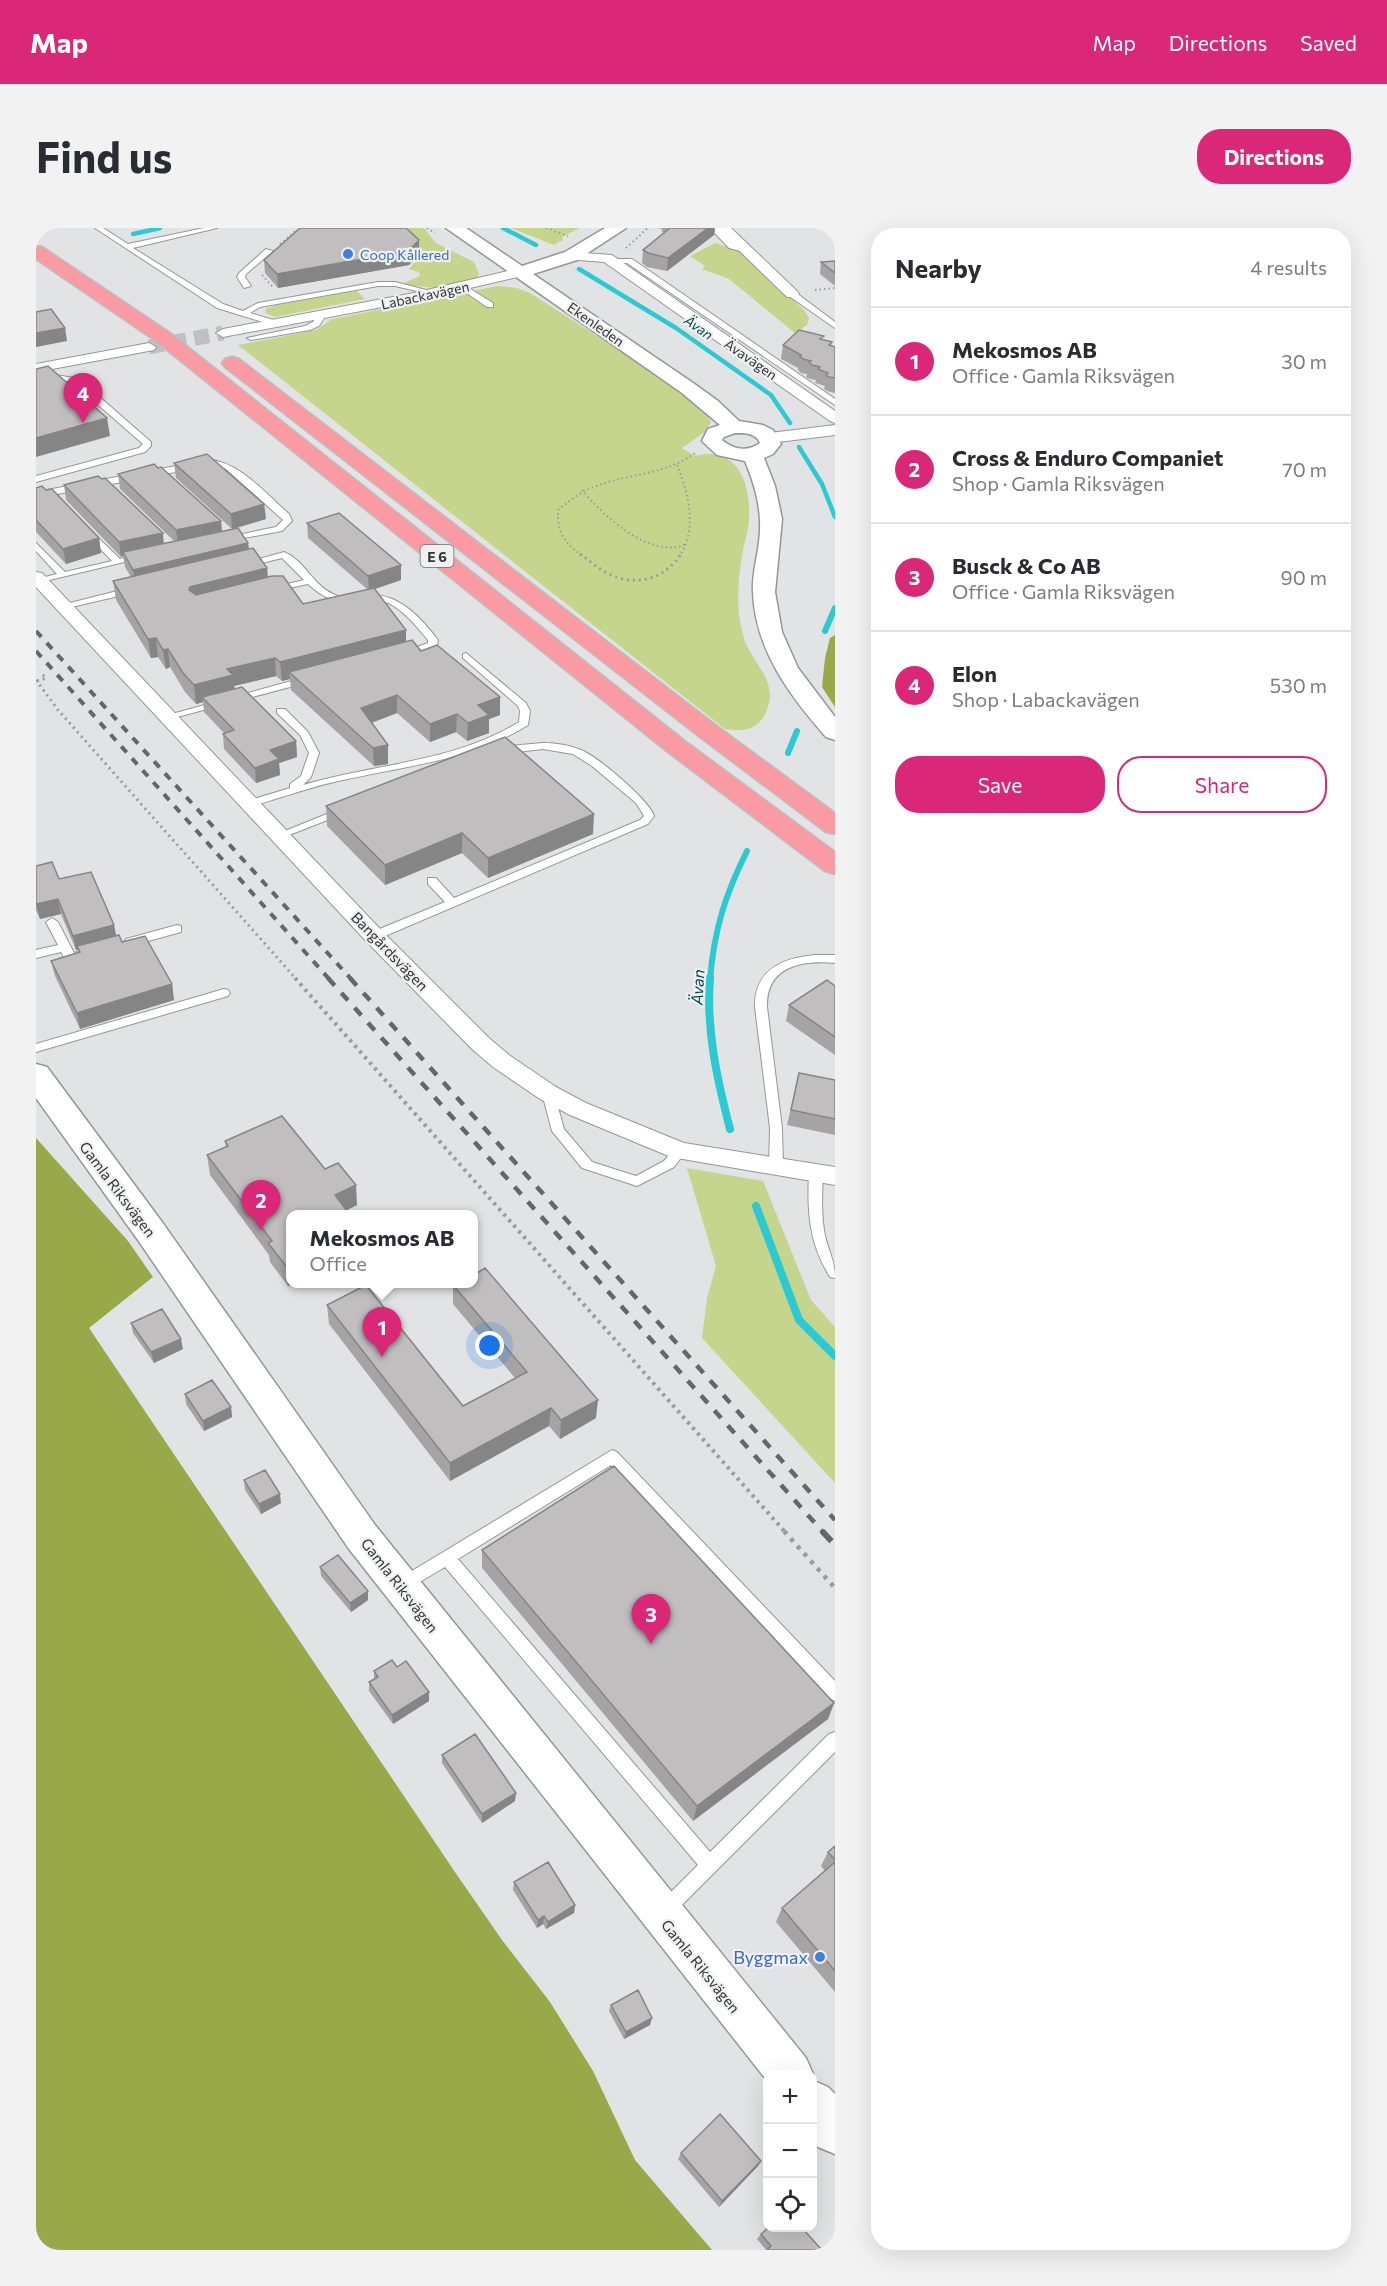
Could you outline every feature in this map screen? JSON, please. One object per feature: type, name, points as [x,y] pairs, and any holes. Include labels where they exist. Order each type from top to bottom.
[{"type":"highway","points":[[36,229],[108,275]]},
{"type":"highway","name":"E 6","points":[[36,251],[163,337],[677,747],[835,865]]},
{"type":"highway","points":[[163,312],[188,330]]},
{"type":"highway","name":"E 6","points":[[215,339],[709,732],[835,826]]},
{"type":"street","name":"Ekenleden","points":[[455,228],[689,388],[734,427]]},
{"type":"street","name":"Labackavägen","points":[[215,339],[280,323],[434,293],[521,272],[617,228]]},
{"type":"street","points":[[723,228],[792,294]]},
{"type":"street","name":"Ävavägen","points":[[573,247],[581,258],[604,257],[613,260],[833,411]]},
{"type":"street","points":[[36,369],[149,347]]},
{"type":"street","points":[[770,438],[770,447],[752,454],[726,452],[714,445],[712,441],[715,433],[734,427],[755,429],[770,438],[835,430]]},
{"type":"street","points":[[752,454],[765,483],[770,504],[770,541],[764,593],[770,632],[779,658],[792,679],[835,732]]},
{"type":"street","name":"Bangårdsvägen","points":[[38,579],[374,936],[481,1044],[501,1061],[548,1092],[609,1123],[680,1150],[826,1175]]},
{"type":"street","name":"Gamla Riksvägen","points":[[36,1075],[150,1231],[362,1537],[787,2070]]},
{"type":"street","points":[[817,2108],[835,2130]]},
{"type":"lane","points":[[98,228],[126,248],[164,269],[200,295],[229,310],[280,323]]},
{"type":"lane","points":[[126,248],[214,228]]},
{"type":"lane","points":[[713,228],[732,246],[744,250]]},
{"type":"lane","points":[[247,286],[241,277],[243,273],[269,252]]},
{"type":"lane","points":[[243,314],[258,305],[369,285],[395,284],[434,293]]},
{"type":"lane","points":[[464,286],[490,305]]},
{"type":"lane","points":[[792,294],[835,327]]},
{"type":"lane","points":[[251,338],[308,328],[316,324],[322,315]]},
{"type":"lane","points":[[36,380],[56,377],[76,381],[148,444],[142,450],[36,479]]},
{"type":"lane","points":[[36,495],[161,471],[219,463],[229,467],[286,516],[288,521],[279,529],[210,543]]},
{"type":"lane","points":[[161,471],[169,479]]},
{"type":"lane","points":[[105,482],[113,489]]},
{"type":"lane","points":[[51,492],[58,500]]},
{"type":"lane","points":[[80,523],[118,561]]},
{"type":"lane","points":[[225,531],[233,538]]},
{"type":"lane","points":[[36,546],[63,575]]},
{"type":"lane","points":[[38,579],[152,555]]},
{"type":"lane","points":[[239,566],[284,555],[329,597],[345,600],[383,598],[392,601],[433,640],[432,645],[424,650],[390,658]]},
{"type":"lane","points":[[266,592],[311,581]]},
{"type":"lane","points":[[63,606],[148,587]]},
{"type":"lane","points":[[251,803],[290,790],[442,756],[508,733],[524,723],[526,717],[522,705],[466,656]]},
{"type":"lane","points":[[166,717],[322,676]]},
{"type":"lane","points":[[281,711],[304,734],[314,753],[306,777],[290,790]]},
{"type":"lane","points":[[374,936],[644,822],[649,816],[647,809],[638,800],[580,753],[533,746],[513,747],[486,756]]},
{"type":"lane","points":[[418,775],[440,766],[442,756]]},
{"type":"lane","points":[[277,832],[354,803]]},
{"type":"lane","points":[[432,881],[453,903]]},
{"type":"lane","points":[[52,922],[70,958],[177,929]]},
{"type":"lane","points":[[36,954],[65,946]]},
{"type":"lane","points":[[776,1166],[776,1128],[760,1007],[762,987],[777,970],[798,961],[816,957],[835,959]]},
{"type":"lane","points":[[36,1048],[224,993]]},
{"type":"lane","points":[[548,1092],[558,1131],[587,1166],[637,1181],[669,1164],[680,1150]]},
{"type":"lane","points":[[826,1175],[814,1211],[825,1260],[835,1273]]},
{"type":"lane","points":[[401,1587],[612,1456],[835,1693]]},
{"type":"lane","points":[[447,1558],[709,1864]]},
{"type":"lane","points":[[661,1915],[709,1864],[835,1740]]},
{"type":"path","points":[[546,228],[573,247]]},
{"type":"path","points":[[613,260],[648,228]]},
{"type":"path","points":[[269,252],[282,255],[286,252],[273,249],[297,230],[308,231]]},
{"type":"path","points":[[677,465],[687,485],[691,507],[691,527],[686,544],[674,566],[663,573],[640,580],[610,574],[572,550],[560,536],[557,522],[558,510],[582,490],[677,465],[714,445]]},
{"type":"path","points":[[582,490],[600,512],[643,539],[669,549],[686,544]]},
{"type":"path","points":[[42,674],[46,678],[36,680],[58,710],[835,1588]]},
{"type":"green space","points":[[397,228],[424,228],[436,243],[474,262],[479,274],[477,278],[435,288],[407,285],[404,283],[420,276],[419,272],[409,269],[422,254]]},
{"type":"green space","points":[[511,228],[580,228],[562,237],[563,240],[554,245]]},
{"type":"green space","points":[[715,243],[740,251],[804,310],[809,318],[807,325],[795,333],[729,279],[702,269],[705,266],[690,256]]},
{"type":"green space","points":[[498,286],[517,288],[530,293],[677,387],[704,409],[711,422],[706,431],[682,448],[695,456],[709,454],[721,456],[731,462],[744,480],[747,492],[749,522],[739,574],[739,614],[745,641],[766,679],[770,695],[763,718],[753,727],[741,730],[725,729],[238,345],[316,330],[332,319]]},
{"type":"green space","points":[[357,291],[365,299],[275,317],[265,313],[266,309],[276,305]]},
{"type":"green space","points":[[835,635],[835,707],[822,687],[830,638]]},
{"type":"green space","points":[[36,1138],[128,1241],[153,1277],[89,1328],[457,1875],[502,1940],[550,2002],[593,2071],[635,2160],[712,2250],[36,2250]]},
{"type":"green space","points":[[687,1168],[763,1181],[811,1300],[835,1327],[835,1483],[702,1338],[707,1298],[716,1266]]},
{"type":"building","points":[[300,228],[406,228],[419,240],[408,251],[277,274],[264,260]]},
{"type":"building","points":[[670,228],[708,228],[668,258],[643,250]]},
{"type":"building","points":[[835,261],[835,273],[821,262]]},
{"type":"building","points":[[51,309],[65,328],[36,333],[36,312]]},
{"type":"building","points":[[799,330],[824,336],[820,339],[832,342],[829,345],[835,347],[835,378],[829,377],[826,375],[828,373],[818,369],[820,367],[812,365],[809,362],[811,361],[803,359],[801,355],[783,345]]},
{"type":"building","points":[[48,366],[107,418],[36,438],[36,369]]},
{"type":"building","points":[[207,454],[264,504],[231,514],[174,463]]},
{"type":"building","points":[[154,464],[158,468],[161,467],[221,521],[176,530],[118,474]]},
{"type":"building","points":[[98,476],[105,478],[163,533],[119,542],[64,485]]},
{"type":"building","points":[[42,486],[46,490],[52,489],[99,538],[63,549],[36,520],[36,488]]},
{"type":"building","points":[[339,513],[401,565],[368,576],[307,523]]},
{"type":"building","points":[[238,528],[248,543],[133,570],[123,552]]},
{"type":"building","points":[[253,548],[267,568],[190,587],[189,590],[196,595],[272,576],[283,576],[303,604],[374,588],[406,630],[280,662],[275,658],[227,669],[233,675],[194,685],[183,673],[168,649],[163,650],[156,638],[148,639],[113,581]]},
{"type":"building","points":[[412,640],[421,651],[437,645],[500,697],[478,705],[489,715],[468,723],[457,714],[430,724],[397,695],[361,708],[388,745],[373,748],[289,672]]},
{"type":"building","points":[[242,687],[296,741],[270,750],[279,759],[255,768],[223,734],[234,730],[202,697]]},
{"type":"building","points":[[505,737],[594,814],[488,858],[462,833],[385,865],[326,806]]},
{"type":"building","points":[[52,862],[59,879],[91,872],[114,925],[73,936],[58,899],[36,904],[36,866]]},
{"type":"building","points":[[119,935],[122,942],[145,936],[172,984],[77,1013],[51,961],[80,952],[77,946]]},
{"type":"building","points":[[827,980],[835,986],[835,1037],[789,1005]]},
{"type":"building","points":[[799,1073],[835,1080],[835,1119],[791,1110]]},
{"type":"building","points":[[282,1116],[325,1169],[338,1163],[356,1185],[335,1195],[346,1210],[286,1210],[286,1266],[268,1243],[272,1241],[207,1155],[228,1146],[225,1141]]},
{"type":"building","points":[[485,1268],[598,1400],[561,1420],[551,1408],[450,1463],[327,1305],[360,1288],[368,1288],[463,1406],[527,1372],[456,1288],[478,1288],[478,1272]]},
{"type":"building","points":[[162,1309],[181,1339],[151,1352],[131,1323]]},
{"type":"building","points":[[212,1380],[231,1407],[203,1421],[185,1394]]},
{"type":"building","points":[[614,1466],[834,1703],[697,1806],[482,1550]]},
{"type":"building","points":[[265,1470],[280,1494],[259,1504],[244,1480]]},
{"type":"building","points":[[338,1555],[368,1591],[350,1603],[320,1567]]},
{"type":"building","points":[[392,1660],[397,1667],[406,1661],[429,1692],[392,1715],[369,1682],[378,1677],[374,1671]]},
{"type":"building","points":[[475,1734],[516,1793],[482,1814],[442,1755]]},
{"type":"building","points":[[835,1846],[835,1860],[828,1852]]},
{"type":"building","points":[[548,1862],[575,1905],[548,1922],[544,1916],[538,1920],[514,1882]]},
{"type":"building","name":"Byggmax","points":[[835,1862],[835,1971],[782,1908]]},
{"type":"building","points":[[638,1990],[652,2018],[626,2032],[611,2005]]},
{"type":"building","points":[[720,2114],[761,2161],[722,2201],[681,2153]]},
{"type":"building","points":[[763,2232],[806,2232],[822,2250],[767,2250],[771,2246],[761,2234]]},
{"type":"waterway","points":[[133,234],[160,228]]},
{"type":"waterway","name":"Ävan","points":[[503,228],[536,245]]},
{"type":"waterway","name":"Ävan","points":[[579,269],[676,328],[771,395],[790,423]]},
{"type":"waterway","name":"Ävan","points":[[799,447],[822,484],[835,517]]},
{"type":"waterway","name":"Ävan","points":[[825,631],[835,608]]},
{"type":"waterway","name":"Ävan","points":[[788,753],[797,731]]},
{"type":"waterway","name":"Ävan","points":[[710,980],[714,945],[722,913],[732,883],[747,851]]},
{"type":"waterway","name":"Ävan","points":[[710,978],[711,1035],[730,1129]]},
{"type":"waterway","name":"Ävan","points":[[756,1206],[799,1320],[835,1356]]},
{"type":"tunnel","points":[[149,347],[223,333]]},
{"type":"railway","points":[[36,631],[352,980]]},
{"type":"railway","points":[[36,651],[330,980]]},
{"type":"railway","points":[[328,978],[823,1532]]},
{"type":"railway","points":[[350,978],[835,1520]]},
{"type":"railway","points":[[822,1531],[835,1545]]},
{"type":"place","name":"Coop Kållered","points":[[348,254]]},
{"type":"place","name":"Elon","points":[[83,423]]},
{"type":"place","name":"Cross & Enduro Companiet","points":[[261,1230]]},
{"type":"place","name":"Mekosmos AB","points":[[382,1357]]},
{"type":"place","name":"Busck & Co AB","points":[[651,1644]]},
{"type":"place","name":"Byggmax","points":[[820,1957]]}]
